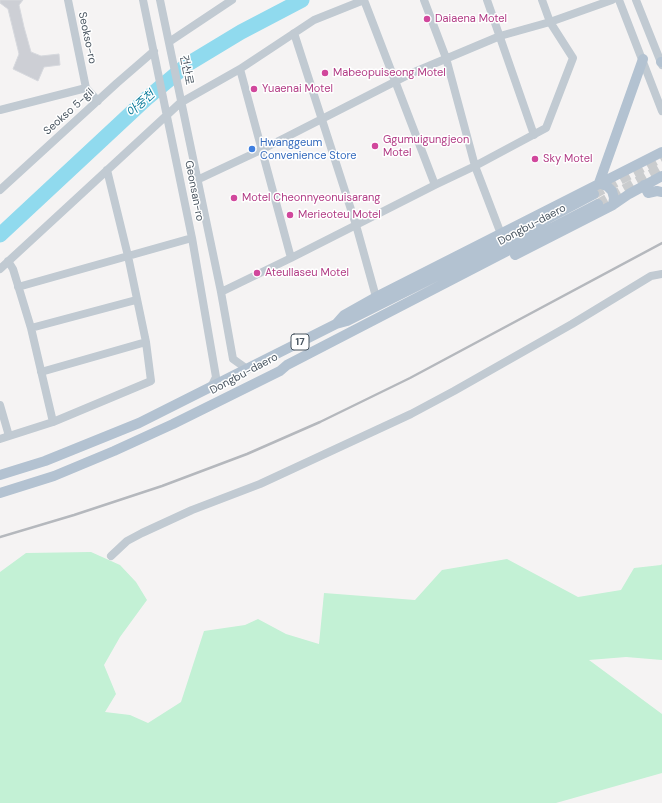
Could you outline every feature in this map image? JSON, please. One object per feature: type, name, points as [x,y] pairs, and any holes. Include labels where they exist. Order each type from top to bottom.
[{"type":"main road","points":[[613,205],[614,198],[612,191],[607,186],[599,183],[643,59]]},
{"type":"main road","name":"Dongbu-daero","points":[[336,324],[344,315],[376,297],[662,152]]},
{"type":"main road","points":[[280,371],[290,370],[613,205],[644,185],[662,176]]},
{"type":"main road","points":[[644,185],[648,193],[657,191],[662,192]]},
{"type":"main road","name":"Dongbu-daero","points":[[0,475],[45,460],[139,423],[336,324],[347,321],[596,199],[287,365],[280,371],[174,424],[54,476],[0,493]]},
{"type":"street","name":"Seokso-ro","points":[[68,0],[86,88]]},
{"type":"street","name":"Geonsan-ro","points":[[143,0],[168,115],[192,238],[216,377],[211,387]]},
{"type":"street","points":[[160,0],[170,46],[232,0]]},
{"type":"street","points":[[0,269],[168,115],[180,99],[240,69],[314,20],[364,0],[435,185]]},
{"type":"street","points":[[424,0],[446,58],[475,166],[501,234]]},
{"type":"street","points":[[487,0],[534,134]]},
{"type":"street","points":[[221,292],[475,166],[546,128],[573,58],[550,22],[542,0]]},
{"type":"street","points":[[197,180],[261,150],[395,81],[446,58],[500,36],[550,22],[612,0]]},
{"type":"street","points":[[619,0],[662,111]]},
{"type":"street","points":[[636,0],[662,63]]},
{"type":"street","points":[[294,33],[356,225],[376,297]]},
{"type":"street","name":"건산로","points":[[170,46],[180,99]]},
{"type":"street","name":"Seokso 5-gil","points":[[0,190],[98,101],[155,54]]},
{"type":"street","points":[[240,69],[291,258]]},
{"type":"street","points":[[0,110],[86,88],[98,101]]},
{"type":"street","name":"Geonsan-ro","points":[[180,99],[221,292],[232,359],[247,369]]},
{"type":"street","points":[[0,439],[53,422],[151,381],[146,342],[128,256],[107,170]]},
{"type":"street","points":[[18,287],[192,238]]},
{"type":"street","points":[[8,261],[14,269],[31,328],[53,422]]},
{"type":"street","points":[[111,556],[127,541],[142,533],[192,510],[260,484],[411,414],[572,324],[651,276],[662,274]]},
{"type":"street","points":[[31,328],[136,300]]},
{"type":"street","points":[[41,372],[146,342]]},
{"type":"street","points":[[0,404],[9,436]]},
{"type":"green space","points":[[91,552],[120,565],[136,582],[147,600],[120,637],[104,665],[116,694],[105,712],[130,715],[148,723],[181,702],[204,631],[245,625],[258,619],[286,634],[319,644],[324,593],[415,600],[442,570],[507,559],[578,597],[621,590],[634,568],[662,564],[662,660],[626,657],[589,660],[662,714],[662,773],[556,803],[0,803],[0,572],[26,553]]},
{"type":"building","points":[[0,0],[23,0],[19,5],[31,52],[41,56],[59,54],[60,65],[44,67],[38,81],[13,69],[19,54],[8,9],[0,3]]},
{"type":"waterway","name":"아중천","points":[[0,235],[146,99],[188,64],[241,32],[302,0]]},
{"type":"tunnel","points":[[594,194],[662,157]]},
{"type":"tunnel","points":[[598,204],[662,168]]},
{"type":"railway","points":[[0,537],[74,515],[162,486],[247,454],[320,422],[410,378],[662,243]]},
{"type":"place","name":"Daiaena Motel","points":[[427,19]]},
{"type":"place","name":"Mabeopuiseong Motel","points":[[325,73]]},
{"type":"place","name":"Yuaenai Motel","points":[[254,89]]},
{"type":"place","name":"Ggumuigungjeon Motel","points":[[375,146]]},
{"type":"place","name":"Hwanggeum Convenience Store","points":[[252,149]]},
{"type":"place","name":"Sky Motel","points":[[535,159]]},
{"type":"place","name":"Motel Cheonnyeonuisarang","points":[[234,198]]},
{"type":"place","name":"Merieoteu Motel","points":[[290,215]]},
{"type":"place","name":"Ateullaseu Motel","points":[[257,273]]}]
